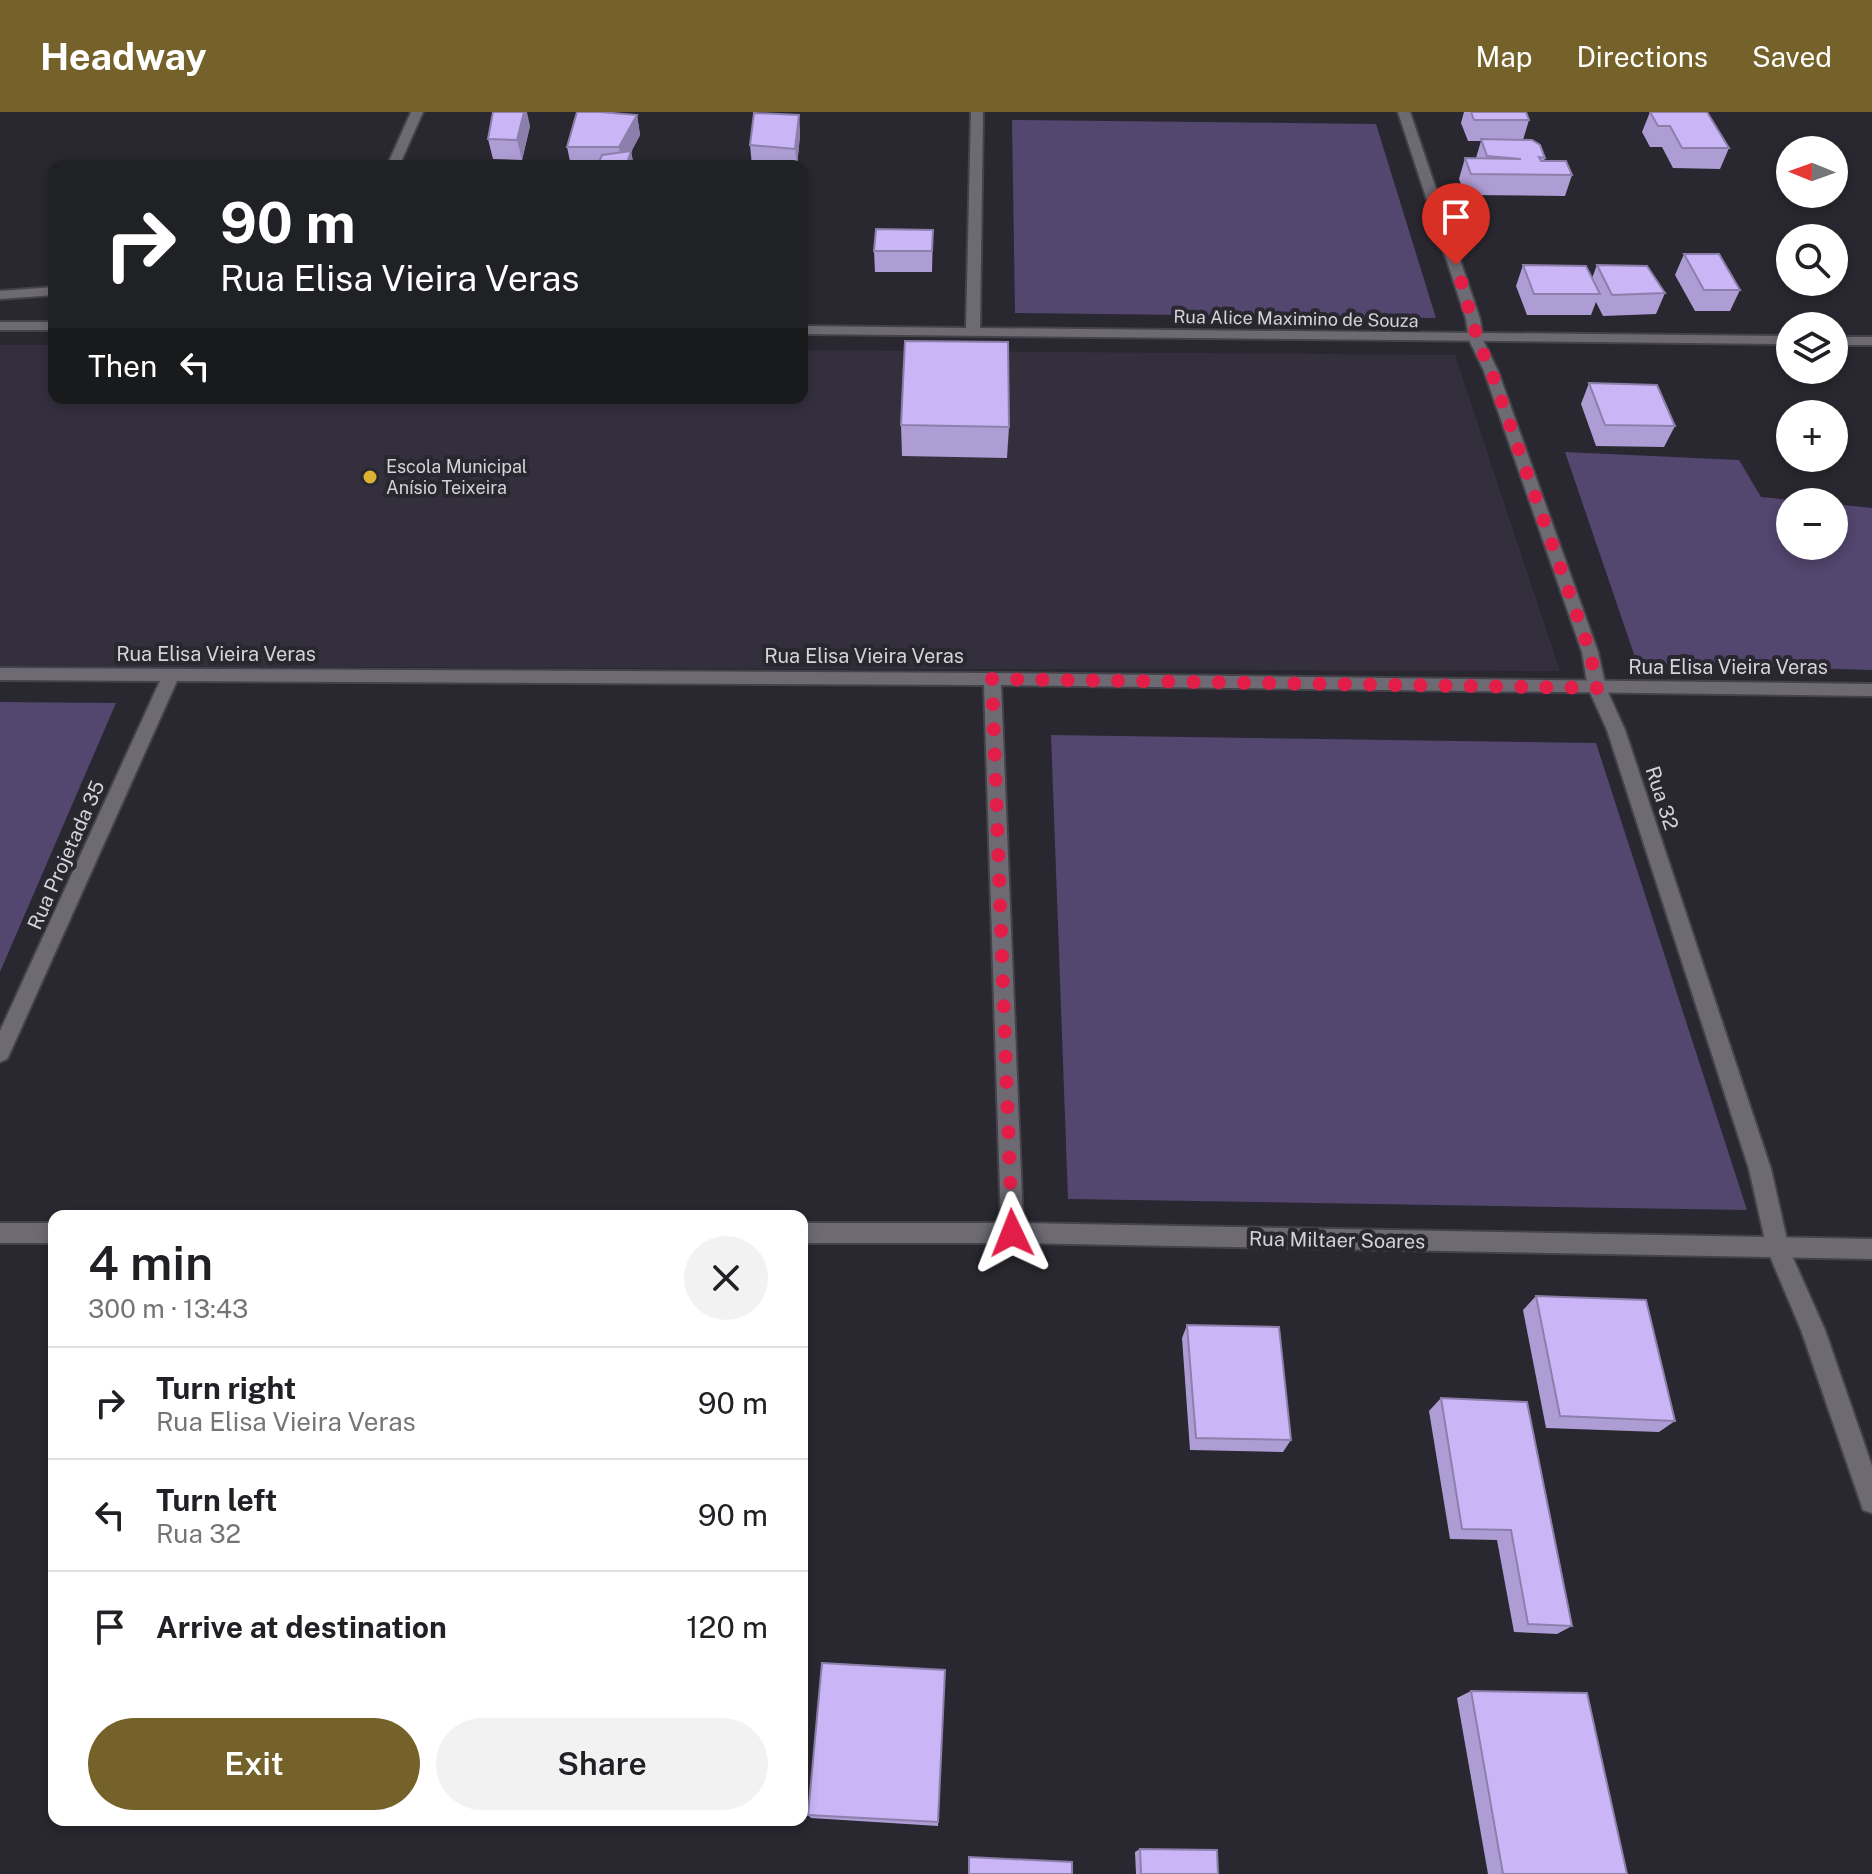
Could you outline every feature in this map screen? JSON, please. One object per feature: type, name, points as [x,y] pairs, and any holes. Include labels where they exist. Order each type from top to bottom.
[{"type":"street","points":[[396,160],[417,112]]},
{"type":"street","points":[[973,331],[977,112]]},
{"type":"street","name":"Rua 32","points":[[1404,112],[1469,305],[1476,340],[1491,371],[1590,652],[1597,688],[1616,730],[1760,1169],[1778,1249],[1813,1330],[1872,1501]]},
{"type":"street","points":[[0,295],[48,291]]},
{"type":"street","points":[[0,326],[48,326]]},
{"type":"street","name":"Rua Alice Maximino de Souza","points":[[808,330],[1476,340],[1776,340]]},
{"type":"street","points":[[1848,341],[1872,341]]},
{"type":"street","name":"Rua Elisa Vieira Veras","points":[[0,674],[992,679],[1872,690]]},
{"type":"street","name":"Rua Projetada 35","points":[[0,1053],[171,676]]},
{"type":"street","points":[[992,679],[1012,1233]]},
{"type":"street","points":[[0,1233],[48,1233]]},
{"type":"street","name":"Rua Miltaer Soares","points":[[808,1233],[1012,1233],[1872,1249]]},
{"type":"shaded area","points":[[1012,120],[1376,124],[1436,318],[1015,313]]},
{"type":"shaded area","points":[[0,345],[48,345],[48,404],[808,404],[808,350],[1455,355],[1560,671],[0,666]]},
{"type":"shaded area","points":[[1565,452],[1739,460],[1761,497],[1776,498],[1776,560],[1848,560],[1848,505],[1872,508],[1872,670],[1637,663]]},
{"type":"shaded area","points":[[0,702],[116,703],[0,972]]},
{"type":"shaded area","points":[[1051,735],[1596,743],[1747,1210],[1068,1199]]},
{"type":"building","points":[[493,112],[524,112],[517,140],[488,139]]},
{"type":"building","points":[[577,112],[637,115],[619,147],[567,147]]},
{"type":"building","points":[[1471,112],[1526,112],[1529,120],[1474,120]]},
{"type":"building","points":[[1650,112],[1707,112],[1729,148],[1682,148],[1670,126],[1658,126]]},
{"type":"building","points":[[754,113],[799,115],[795,149],[750,145]]},
{"type":"building","points":[[1481,139],[1532,140],[1540,145],[1545,158],[1539,157],[1541,161],[1566,161],[1572,175],[1471,174],[1465,158],[1521,159],[1487,156]]},
{"type":"building","points":[[631,151],[628,160],[600,160],[602,155]]},
{"type":"building","points":[[876,229],[933,230],[932,251],[874,251]]},
{"type":"building","points":[[1684,254],[1719,254],[1740,290],[1704,290]]},
{"type":"building","points":[[1523,265],[1586,266],[1600,294],[1534,294]]},
{"type":"building","points":[[1597,265],[1647,266],[1665,293],[1612,295]]},
{"type":"building","points":[[905,341],[1008,342],[1009,427],[901,425]]},
{"type":"building","points":[[1589,383],[1657,385],[1675,426],[1605,425]]},
{"type":"building","points":[[1536,1296],[1646,1300],[1675,1421],[1560,1416]]},
{"type":"building","points":[[1187,1325],[1279,1327],[1291,1440],[1196,1438]]},
{"type":"building","points":[[1441,1398],[1527,1402],[1572,1626],[1528,1624],[1511,1530],[1462,1529]]},
{"type":"building","points":[[822,1663],[945,1670],[938,1822],[808,1815]]},
{"type":"building","points":[[1471,1691],[1587,1693],[1627,1874],[1503,1874]]},
{"type":"building","points":[[1140,1849],[1217,1850],[1218,1874],[1141,1874]]},
{"type":"building","points":[[969,1857],[1072,1862],[1072,1874],[969,1874]]},
{"type":"place","name":"Escola Municipal Anísio Teixeira","points":[[370,477]]},
{"type":"route","points":[[1012,1233],[992,679],[1597,688],[1590,652],[1491,371],[1476,340],[1473,319],[1456,265]]}]
